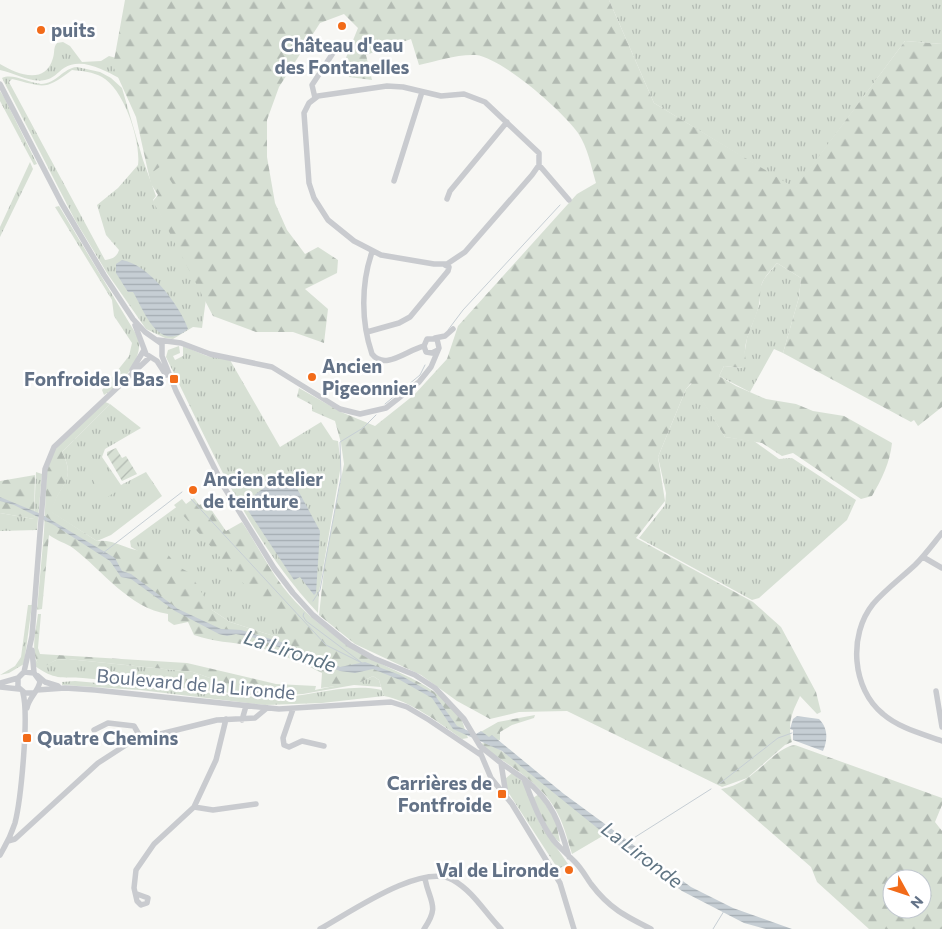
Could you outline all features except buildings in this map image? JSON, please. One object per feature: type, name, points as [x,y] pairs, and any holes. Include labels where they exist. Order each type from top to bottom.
[{"type":"street","points":[[315,98],[312,85],[335,50],[353,46]]},
{"type":"street","points":[[0,84],[70,218],[133,319],[144,332],[158,340],[176,391]]},
{"type":"street","points":[[367,332],[399,323],[410,317],[448,271],[449,267],[445,264],[372,252],[332,225],[317,206],[312,193],[303,120],[307,107],[315,98],[388,86],[403,87],[441,96],[470,96],[485,102],[537,149],[540,165],[570,200]]},
{"type":"street","points":[[394,181],[422,92]]},
{"type":"street","points":[[448,199],[450,191],[506,122]]},
{"type":"street","points":[[445,264],[465,252],[540,165]]},
{"type":"street","points":[[372,252],[365,274],[363,290],[367,332],[372,354],[382,362],[424,348]]},
{"type":"street","points":[[133,319],[144,349],[160,364],[176,391],[224,487],[274,568],[303,604],[350,644],[374,658],[415,675],[435,688],[458,710],[475,742],[484,753],[486,766],[492,780],[506,795],[560,883],[574,929]]},
{"type":"street","points":[[120,385],[135,366],[148,341],[158,340],[174,342],[210,354],[272,367],[340,409],[355,414],[386,408],[419,382],[428,371],[439,349],[453,329],[443,337],[426,340],[424,348],[429,360],[428,371]]},
{"type":"street","points":[[432,338],[438,340],[439,349]]},
{"type":"street","points":[[0,685],[18,678],[24,672],[32,636],[41,508],[45,469],[50,453],[151,357],[174,342]]},
{"type":"street","points":[[424,348],[432,353],[439,349]]},
{"type":"street","points":[[942,533],[923,557],[869,610],[857,639],[857,660],[864,687],[882,713],[895,722],[942,741]]},
{"type":"street","points":[[923,557],[942,568]]},
{"type":"street","points":[[0,855],[15,823],[28,702],[40,683],[36,675],[32,636]]},
{"type":"street","points":[[24,672],[36,675]]},
{"type":"street","name":"Boulevard de la Lironde","points":[[36,675],[47,683],[65,688],[266,708],[293,709],[391,702],[407,707],[429,720],[462,744],[494,757]]},
{"type":"street","points":[[18,678],[25,720]]},
{"type":"street","points":[[0,685],[21,691],[35,692]]},
{"type":"street","name":"Boulevard de la Lironde","points":[[35,692],[65,688]]},
{"type":"street","points":[[936,691],[942,727]]},
{"type":"street","points":[[242,720],[246,706]]},
{"type":"street","points":[[8,841],[15,839],[106,757],[132,741],[179,728],[226,719],[242,720],[254,718],[266,708]]},
{"type":"street","points":[[293,709],[283,738],[284,745],[288,746],[302,741],[324,746]]},
{"type":"street","points":[[137,894],[134,888],[136,870],[145,856],[194,806],[216,760],[226,719]]},
{"type":"street","points":[[94,730],[108,723],[134,726],[141,738]]},
{"type":"street","name":"Boulevard de la Lironde","points":[[462,744],[475,742]]},
{"type":"street","points":[[486,766],[488,759],[494,757],[543,795],[554,811],[564,835],[569,857]]},
{"type":"street","points":[[501,763],[506,795]]},
{"type":"street","points":[[492,780],[499,780],[504,773],[513,770]]},
{"type":"street","points":[[524,779],[535,808],[550,835],[613,907],[629,920],[637,921],[650,929]]},
{"type":"street","points":[[194,806],[213,810],[230,810],[256,804]]},
{"type":"street","points":[[320,929],[385,890],[441,877],[453,880],[468,891],[502,929]]},
{"type":"street","points":[[424,929],[432,918],[434,907],[425,880]]},
{"type":"green space","points":[[125,0],[609,0],[654,103],[795,188],[905,41],[942,44],[942,407],[918,426],[914,420],[911,422],[783,353],[799,297],[801,278],[777,263],[762,284],[760,301],[746,341],[745,356],[747,363],[742,368],[724,366],[719,376],[736,386],[766,399],[796,404],[813,411],[844,416],[892,443],[887,464],[879,483],[872,496],[861,499],[793,453],[782,456],[762,443],[725,437],[691,383],[686,389],[658,457],[665,501],[636,538],[753,602],[781,627],[816,692],[821,712],[817,714],[800,696],[791,718],[792,742],[785,745],[747,778],[722,787],[567,711],[519,712],[490,719],[457,701],[421,675],[355,644],[319,615],[325,561],[344,464],[335,421],[312,411],[312,405],[297,397],[299,388],[341,412],[375,426],[414,395],[447,359],[458,326],[577,194],[596,183],[589,157],[578,133],[546,99],[516,75],[487,58],[476,55],[462,56],[419,65],[411,39],[366,55],[372,80],[349,77],[345,60],[358,28],[344,14],[320,23],[279,87],[267,120],[267,157],[275,203],[287,230],[305,254],[318,247],[338,260],[337,273],[305,289],[328,309],[324,343],[293,332],[256,332],[213,316],[153,201],[158,195],[151,184],[136,117],[113,66]]},
{"type":"green space","points":[[609,0],[942,0],[942,44],[905,41],[795,189],[654,103]]},
{"type":"green space","points":[[63,42],[70,46],[82,62],[101,61],[109,56],[116,58],[119,78],[99,68],[85,64],[71,65],[50,78],[39,81],[0,70],[0,64],[22,74],[37,75],[44,72],[49,67],[57,43]]},
{"type":"green space","points":[[77,67],[100,72],[111,78],[122,88],[143,160],[156,196],[153,200],[206,299],[202,328],[193,327],[173,339],[165,338],[146,329],[107,273],[75,220],[2,78],[11,77],[41,84],[51,81]],"holes":[[[72,70],[95,74],[110,83],[124,104],[137,143],[138,165],[118,188],[97,205],[106,235],[119,250],[114,257],[105,260],[9,82],[12,79],[44,85],[55,81]]]},
{"type":"green space","points":[[0,91],[37,164],[34,165],[0,101]]},
{"type":"green space","points":[[30,162],[33,169],[0,237],[0,227]]},
{"type":"green space","points":[[161,166],[176,189],[165,196],[150,174]]},
{"type":"green space","points":[[59,206],[139,339],[137,355],[129,371],[117,385],[104,395],[102,390],[129,356],[132,343],[114,316],[112,300],[55,207]]},
{"type":"green space","points":[[777,263],[801,278],[799,297],[783,353],[774,349],[750,392],[719,376],[724,366],[742,368],[747,338],[760,303],[760,288],[764,279]]},
{"type":"green space","points":[[179,346],[180,353],[173,356],[175,360],[183,356],[183,346],[207,356],[230,360],[280,447],[321,422],[333,440],[338,441],[341,465],[319,592],[318,613],[293,585],[271,555],[215,458],[166,357],[168,350]]},
{"type":"green space","points":[[692,383],[725,437],[754,441],[779,459],[792,458],[856,500],[847,520],[759,598],[752,600],[639,538],[665,505],[666,493],[658,457],[686,389]]},
{"type":"green space","points":[[103,401],[110,404],[62,452],[68,471],[67,477],[52,512],[97,541],[109,541],[144,552],[166,552],[177,566],[190,573],[212,610],[230,622],[277,637],[280,625],[174,505],[182,499],[186,504],[194,498],[199,505],[206,502],[226,531],[242,522],[283,587],[309,615],[354,650],[434,691],[460,717],[468,738],[462,739],[404,702],[384,696],[379,680],[373,676],[359,683],[321,688],[322,673],[297,661],[259,648],[215,641],[194,635],[188,622],[174,625],[168,621],[168,614],[154,610],[129,597],[73,548],[49,535],[42,609],[37,610],[44,532],[47,464],[50,454]]},
{"type":"green space","points":[[110,404],[141,428],[105,449],[102,457],[121,485],[146,472],[162,496],[111,535],[97,541],[51,512],[67,477],[68,470],[62,452]]},
{"type":"green space","points":[[116,448],[122,458],[126,456],[137,474],[122,481],[107,455],[107,452]]},
{"type":"green space","points":[[103,467],[117,491],[104,499],[90,475]]},
{"type":"green space","points":[[36,472],[42,474],[37,530],[0,531],[0,513],[34,519]]},
{"type":"green space","points":[[35,475],[34,519],[0,513],[0,481]]},
{"type":"green space","points":[[182,503],[284,624],[277,637],[230,622],[212,610],[181,576],[131,547],[130,541]]},
{"type":"green space","points":[[28,605],[32,605],[24,664],[9,673],[0,675],[15,666],[21,657]]},
{"type":"green space","points":[[38,614],[41,614],[38,648],[40,654],[187,663],[276,684],[316,686],[315,690],[268,690],[224,683],[193,672],[68,659],[56,660],[41,668],[37,663],[34,649]]},
{"type":"green space","points":[[35,659],[41,667],[56,660],[68,659],[193,672],[224,683],[315,690],[349,683],[359,683],[373,676],[379,680],[381,687],[354,685],[303,694],[264,696],[58,677],[48,674],[35,666]]},
{"type":"green space","points":[[75,681],[267,698],[281,698],[353,688],[382,690],[384,696],[322,703],[265,705],[140,690],[62,685],[62,682]]},
{"type":"green space","points":[[535,715],[534,718],[512,725],[500,732],[500,740],[479,739],[477,734],[498,722]]},
{"type":"green space","points":[[485,743],[512,758],[606,834],[572,854],[560,818],[547,797],[520,772],[479,744]]},
{"type":"green space","points":[[795,745],[942,798],[942,805],[935,822],[942,831],[942,929],[869,929],[817,882],[811,867],[721,789],[733,786],[744,780],[779,752]]},
{"type":"green space","points":[[512,773],[523,782],[540,824],[568,864],[558,869],[506,789],[505,779]]},
{"type":"green space","points":[[539,794],[556,822],[560,842],[551,834],[533,798]]},
{"type":"water","points":[[122,260],[142,269],[162,287],[178,309],[188,329],[177,335],[168,336],[160,333],[153,327],[133,292],[128,292],[116,273],[116,264]]},
{"type":"water","points":[[283,473],[293,481],[320,531],[316,593],[314,595],[300,577],[294,580],[245,506],[247,501]]},
{"type":"water","name":"La Lironde","points":[[0,497],[41,514],[115,558],[122,571],[131,574],[178,609],[221,629],[241,630],[284,643],[340,667],[365,662],[400,675],[434,694],[457,726],[476,734],[481,731],[489,737],[492,735],[564,794],[691,887],[733,908],[792,929],[766,929],[744,923],[682,891],[622,848],[502,751],[453,729],[432,698],[400,680],[373,669],[355,673],[340,671],[255,638],[236,634],[227,636],[219,634],[175,611],[131,579],[121,577],[110,561],[54,525],[14,505],[0,501]]},
{"type":"water","points":[[797,716],[819,719],[822,722],[826,734],[823,751],[793,740],[793,730],[790,729],[793,719]]},
{"type":"waterway","points":[[448,330],[463,310],[560,205]]},
{"type":"waterway","points":[[385,404],[420,375],[425,365]]},
{"type":"waterway","points":[[313,601],[320,590],[341,477],[340,442],[363,428],[376,415]]},
{"type":"waterway","points":[[103,553],[182,492]]},
{"type":"waterway","name":"La Lironde","points":[[191,499],[326,645],[362,663]]},
{"type":"waterway","name":"La Lironde","points":[[304,613],[303,616],[306,621],[362,663]]},
{"type":"waterway","points":[[719,784],[778,738],[792,733]]},
{"type":"waterway","name":"La Lironde","points":[[629,841],[711,789]]},
{"type":"waterway","points":[[713,929],[724,911]]},
{"type":"place","name":"Château d'eau des Fontanelles","points":[[342,26]]},
{"type":"place","name":"puits","points":[[41,30]]},
{"type":"place","name":"Ancien Pigeonnier","points":[[312,377]]},
{"type":"place","name":"Fonfroide le Bas","points":[[174,379]]},
{"type":"place","name":"Ancien atelier de teinture","points":[[193,490]]},
{"type":"place","name":"Quatre Chemins","points":[[27,738]]},
{"type":"place","name":"Carrières de Fontfroide","points":[[502,794]]},
{"type":"place","name":"Val de Lironde","points":[[569,870]]}]
